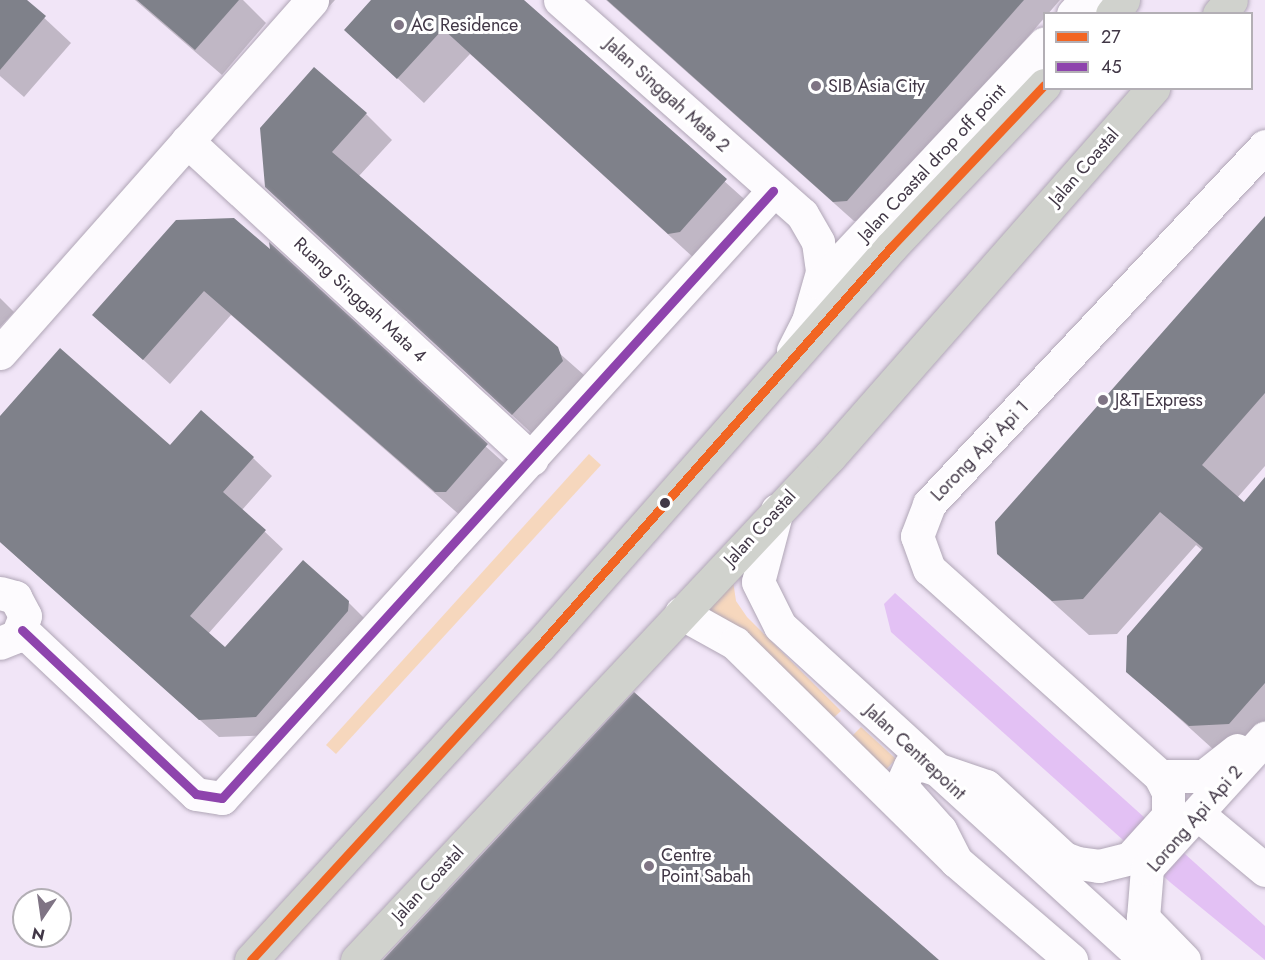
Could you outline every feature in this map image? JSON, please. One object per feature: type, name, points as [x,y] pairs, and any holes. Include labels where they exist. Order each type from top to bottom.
[{"type":"highway","points":[[1221,12],[1231,0]]},
{"type":"highway","points":[[250,960],[774,384],[891,247],[1043,86]]},
{"type":"highway","name":"Jalan Coastal","points":[[357,960],[778,508],[1151,90]]},
{"type":"street","points":[[0,353],[312,0]]},
{"type":"street","name":"Jalan Singgah Mata 2","points":[[560,0],[773,191],[802,214],[818,242],[820,283]]},
{"type":"street","points":[[1075,12],[1086,0]]},
{"type":"street","name":"Jalan Coastal drop off point","points":[[820,283],[1043,45]]},
{"type":"street","name":"Ruang Singgah Mata 4","points":[[187,141],[532,459]]},
{"type":"street","name":"Lorong Api Api 1","points":[[931,769],[986,786],[1064,858],[1099,866],[1130,858],[1162,826],[1170,803],[1160,776],[929,569],[917,536],[929,504],[1265,146]]},
{"type":"street","points":[[0,592],[20,603],[11,637],[196,794],[222,798],[773,191]]},
{"type":"street","points":[[774,384],[808,321],[820,283]]},
{"type":"street","name":"Jalan Centrepoint","points":[[778,508],[758,565],[758,582],[770,612],[931,769],[1146,960]]},
{"type":"street","points":[[681,613],[735,643],[956,861],[1071,960]]},
{"type":"street","points":[[1160,776],[1204,776],[1252,734],[1265,737]]},
{"type":"street","name":"Lorong Api Api 2","points":[[1184,960],[1143,918],[1141,886],[1147,868],[1199,815],[1265,737]]},
{"type":"street","points":[[931,769],[910,766],[901,786],[940,830],[956,861]]},
{"type":"street","points":[[1199,815],[1265,870]]},
{"type":"shaded area","points":[[589,454],[601,465],[336,754],[326,745]]},
{"type":"shaded area","points":[[732,574],[736,601],[747,617],[841,711],[830,721],[708,609]]},
{"type":"shaded area","points":[[895,593],[1265,926],[1265,960],[1171,883],[891,632],[884,604]]},
{"type":"shaded area","points":[[861,727],[896,759],[881,775],[847,741]]},
{"type":"building","points":[[0,0],[27,0],[46,16],[0,70]]},
{"type":"building","points":[[137,0],[239,0],[195,50]]},
{"type":"building","points":[[371,0],[524,0],[727,179],[680,232],[668,234],[443,29],[397,79],[344,30]]},
{"type":"building","points":[[607,0],[1024,0],[847,201],[833,202]]},
{"type":"building","points":[[314,67],[367,113],[332,152],[558,347],[563,361],[512,415],[265,187],[260,128]]},
{"type":"building","points":[[1265,216],[1265,393],[1202,465],[1244,502],[1265,477],[1265,683],[1229,724],[1189,726],[1126,672],[1127,636],[1203,548],[1160,512],[1083,599],[1052,601],[997,554],[995,522]]},
{"type":"building","points":[[234,218],[270,249],[269,242],[488,444],[446,492],[435,492],[204,291],[143,360],[92,315],[176,220]]},
{"type":"building","points":[[60,348],[170,445],[201,410],[254,457],[223,492],[266,530],[190,616],[225,647],[303,560],[349,601],[348,611],[256,717],[199,720],[0,542],[0,416]]},
{"type":"building","name":"Centre Point Sabah","points":[[634,692],[725,773],[939,960],[383,960]]},
{"type":"transit line","name":"27","points":[[251,960],[539,646],[891,247],[1043,86]]},
{"type":"transit line","name":"45","points":[[22,630],[196,794],[222,798],[773,191]]},
{"type":"place","name":"AC Residence","points":[[399,25]]},
{"type":"place","name":"SIB Asia City","points":[[816,86]]},
{"type":"place","name":"J&T Express","points":[[1103,400]]},
{"type":"place","name":"Centre Point Sabah","points":[[649,866]]}]
